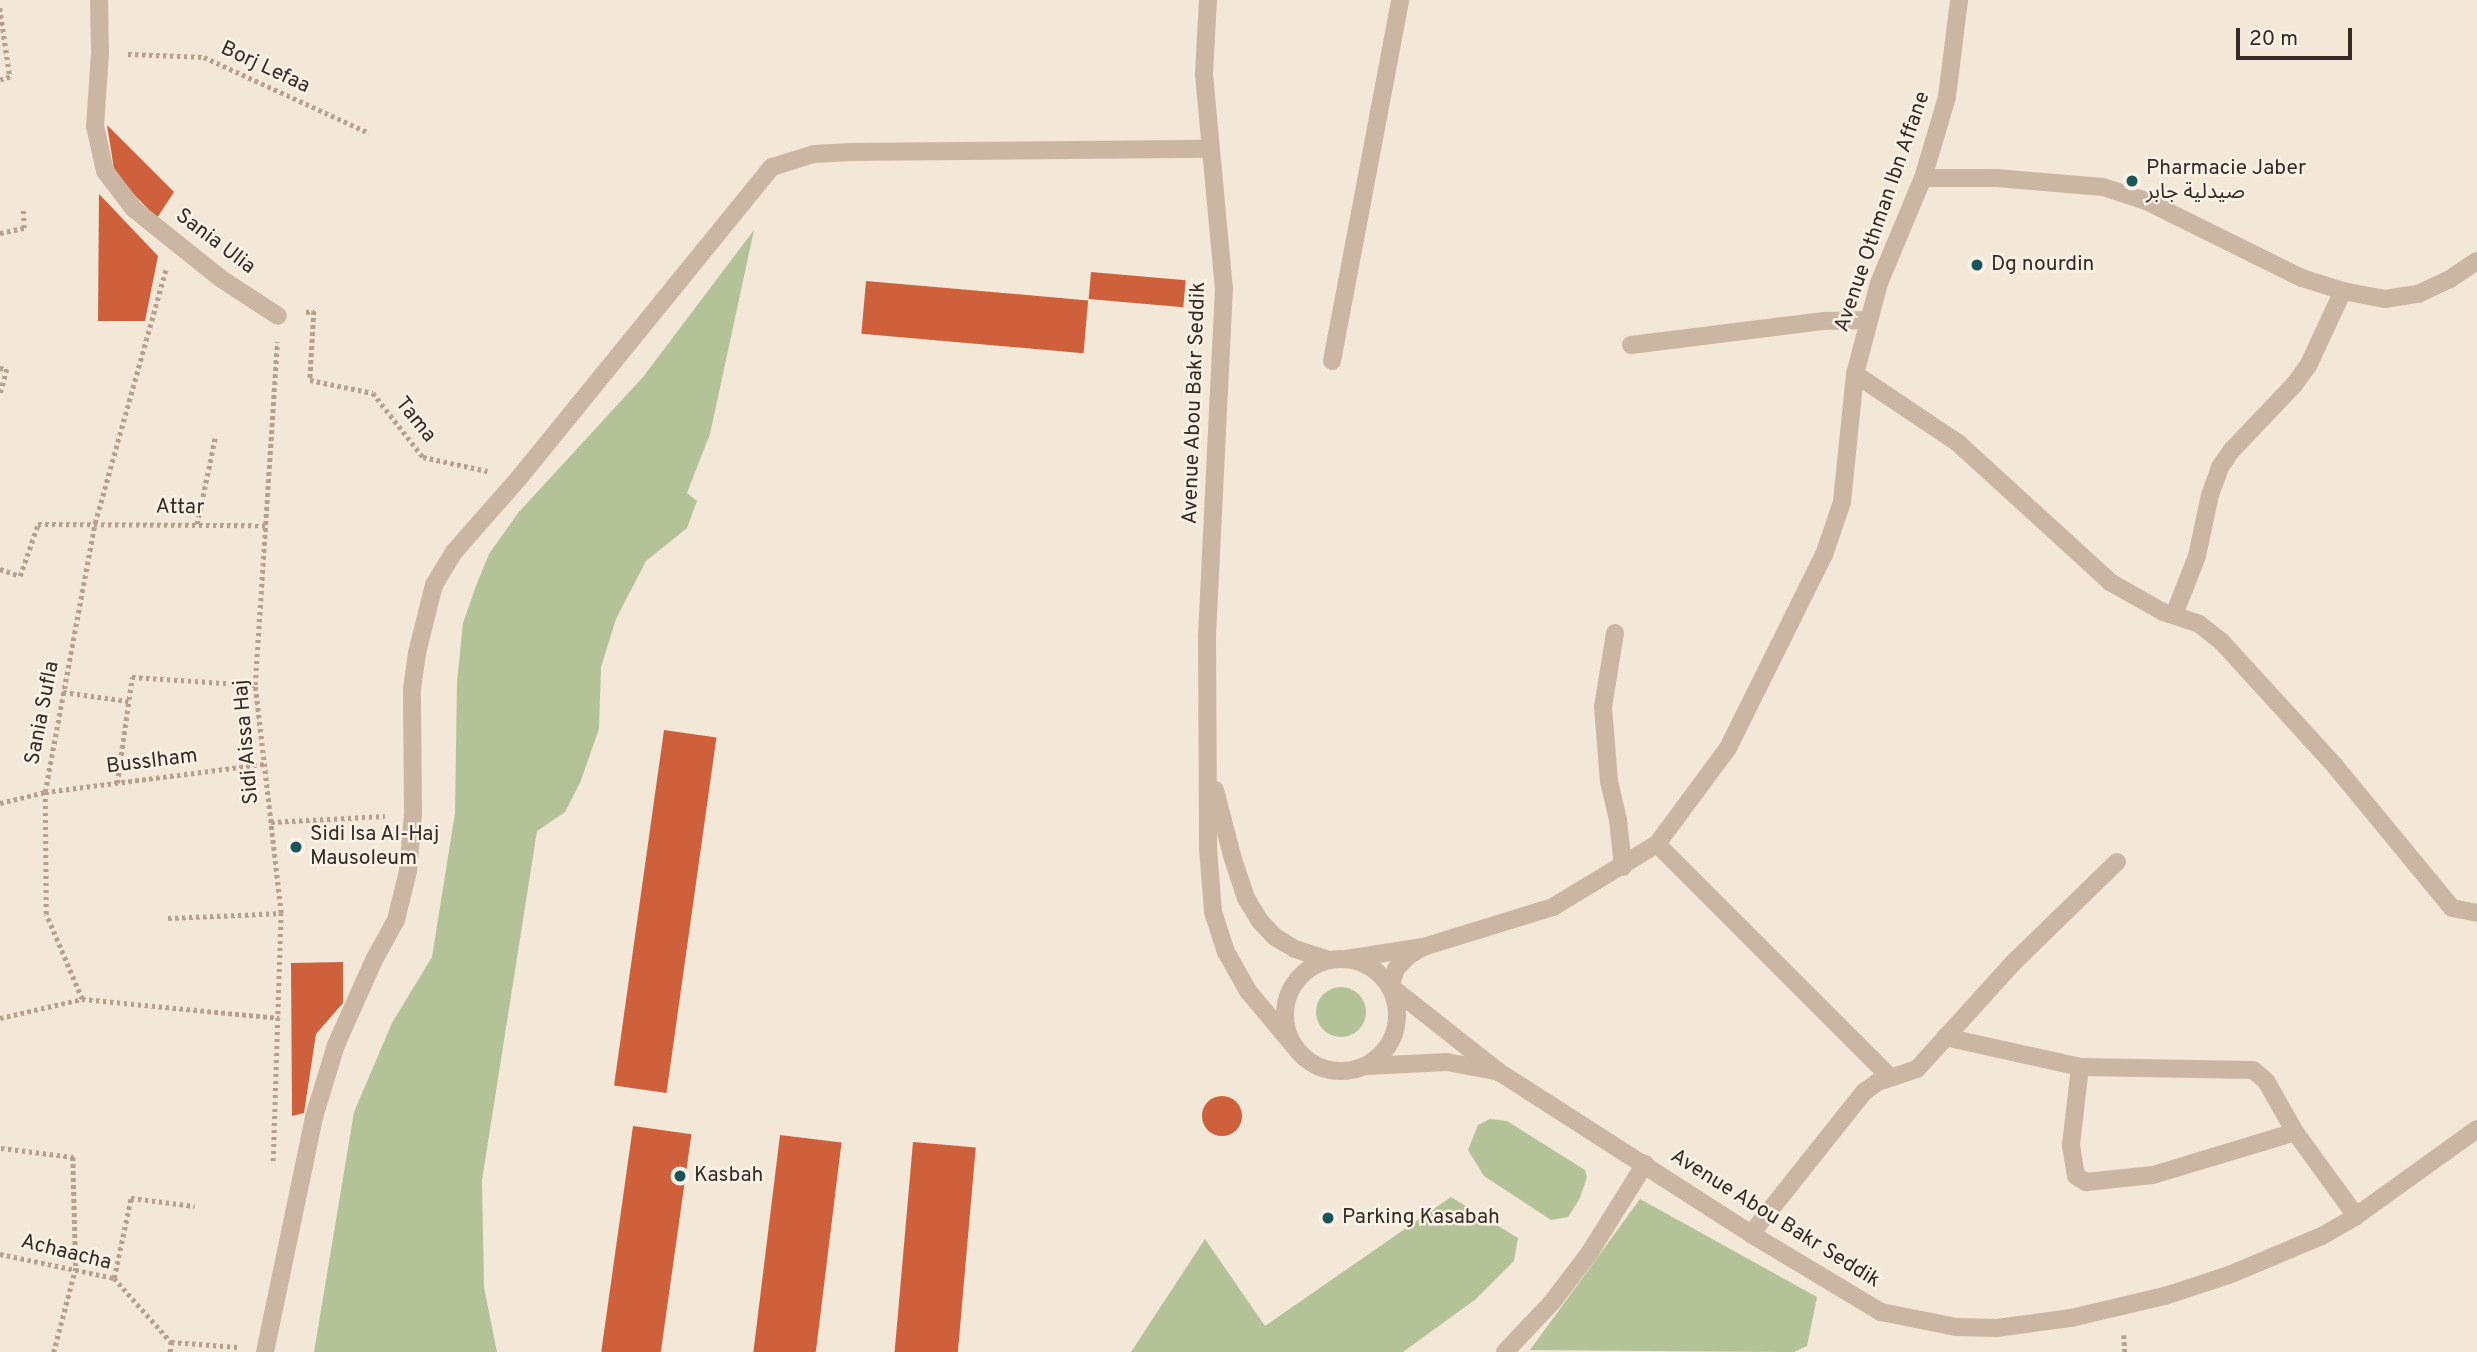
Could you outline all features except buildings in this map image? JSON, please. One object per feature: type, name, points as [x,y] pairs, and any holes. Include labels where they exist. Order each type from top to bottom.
[{"type":"street","name":"Sania Ulia","points":[[99,0],[100,53],[95,125],[105,171],[134,209],[220,278],[278,316]]},
{"type":"street","name":"Avenue Abou Bakr Seddik","points":[[1208,0],[1204,74],[1224,288],[1207,637],[1209,767]]},
{"type":"street","points":[[1332,361],[1400,0]]},
{"type":"street","name":"Avenue Othman Ibn Affane","points":[[1423,947],[1553,907],[1623,867],[1657,844],[1728,748],[1824,555],[1842,502],[1855,374],[1897,233],[1923,178],[1947,97],[1959,0]]},
{"type":"street","points":[[265,1352],[314,1117],[336,1045],[374,960],[396,920],[408,871],[413,814],[412,689],[426,608],[433,585],[454,552],[519,478],[772,167],[814,154],[847,152],[1210,149]]},
{"type":"street","points":[[1923,178],[1997,178],[2103,187],[2146,201],[2271,263],[2343,291],[2385,299],[2418,294],[2450,279],[2477,261]]},
{"type":"street","points":[[2174,615],[2197,556],[2210,495],[2220,467],[2232,450],[2294,385],[2308,366],[2343,291]]},
{"type":"street","points":[[1631,345],[1811,323],[1869,320]]},
{"type":"street","points":[[1855,374],[1958,443],[2110,582],[2163,612],[2199,624],[2221,642],[2268,691],[2423,869],[2452,908],[2477,913]]},
{"type":"street","points":[[1615,633],[1606,677],[1604,718],[1609,781],[1618,820],[1623,867]]},
{"type":"street","points":[[1209,767],[1246,898],[1275,937],[1296,949],[1364,963],[1499,1072]]},
{"type":"street","points":[[1209,767],[1208,848],[1213,912],[1225,950],[1248,991],[1307,1060],[1325,1068],[1344,1071],[1363,1067],[1447,1062],[1499,1072]]},
{"type":"street","points":[[1657,844],[1890,1077]]},
{"type":"street","points":[[1751,1234],[1864,1092],[1890,1077],[1917,1069],[2013,963],[2118,862]]},
{"type":"street","points":[[1294,1046],[1287,1027],[1285,1010],[1289,993],[1299,978],[1312,966],[1337,959],[1423,947]]},
{"type":"street","points":[[1363,1067],[1379,1056],[1391,1041],[1397,1022],[1396,1003],[1390,986],[1396,969],[1408,956],[1423,947]]},
{"type":"street","points":[[1945,1037],[2080,1067],[2253,1070],[2266,1082],[2295,1132],[2357,1216]]},
{"type":"street","points":[[2080,1067],[2071,1145],[2076,1176],[2086,1182],[2153,1174],[2295,1132]]},
{"type":"street","name":"Avenue Abou Bakr Seddik","points":[[1499,1072],[1646,1164],[1751,1234],[1881,1312],[1956,1327],[1997,1328],[2071,1318],[2165,1296],[2229,1275],[2322,1236],[2357,1216],[2474,1128]]},
{"type":"street","points":[[1505,1352],[1553,1301],[1590,1252],[1646,1164]]},
{"type":"path","points":[[0,8],[10,77],[0,80]]},
{"type":"path","name":"Borj Lefaa","points":[[100,53],[204,57],[369,133]]},
{"type":"path","points":[[0,233],[24,228],[23,208]]},
{"type":"path","name":"Sania Sufla","points":[[82,999],[46,914],[45,792],[95,523],[174,241]]},
{"type":"path","name":"Tama","points":[[278,316],[314,311],[310,380],[373,393],[423,457],[519,478]]},
{"type":"path","points":[[266,525],[278,316]]},
{"type":"path","points":[[0,368],[7,369],[0,395]]},
{"type":"path","points":[[197,524],[215,438]]},
{"type":"path","name":"Attar","points":[[0,569],[20,576],[38,524],[266,525]]},
{"type":"path","name":"Sidi Aissa Haj","points":[[266,525],[255,685],[281,913],[273,1166]]},
{"type":"path","points":[[117,783],[132,677],[255,685]]},
{"type":"path","points":[[64,692],[128,701]]},
{"type":"path","name":"Busslham","points":[[0,803],[45,792],[264,764]]},
{"type":"path","points":[[271,822],[413,814]]},
{"type":"path","points":[[168,918],[281,913]]},
{"type":"path","points":[[0,1018],[82,999],[279,1018]]},
{"type":"path","points":[[1,1147],[73,1157],[76,1268],[54,1352]]},
{"type":"path","points":[[114,1278],[131,1198],[195,1206]]},
{"type":"path","name":"Achaacha","points":[[0,1254],[114,1278],[171,1342]]},
{"type":"path","points":[[170,1352],[171,1342],[238,1347],[242,1334]]},
{"type":"green space","points":[[754,230],[710,434],[687,493],[697,501],[687,528],[646,561],[616,619],[601,667],[599,729],[580,783],[565,812],[537,831],[482,1180],[484,1287],[497,1352],[314,1352],[354,1112],[392,1023],[432,957],[455,813],[457,682],[463,623],[476,586],[489,554],[518,513],[643,377]]},
{"type":"green space","points":[[1331,988],[1351,988],[1365,1002],[1365,1022],[1351,1036],[1331,1036],[1317,1022],[1317,1002]]},
{"type":"green space","points":[[1490,1119],[1507,1121],[1585,1170],[1587,1177],[1580,1198],[1568,1217],[1551,1220],[1484,1176],[1468,1150],[1478,1125]]},
{"type":"green space","points":[[1451,1197],[1518,1238],[1514,1261],[1476,1299],[1403,1352],[1131,1352],[1205,1239],[1265,1326]]},
{"type":"green space","points":[[1640,1199],[1817,1297],[1807,1346],[1794,1352],[1530,1350]]},
{"type":"place","name":"Pharmacie Jaber صيدلية جابر","points":[[2132,181]]},
{"type":"place","name":"Dg nourdin","points":[[1977,265]]},
{"type":"place","name":"Sidi Isa Al-Haj Mausoleum","points":[[296,847]]},
{"type":"place","name":"Kasbah","points":[[680,1176]]},
{"type":"place","name":"Parking Kasabah","points":[[1328,1218]]}]
